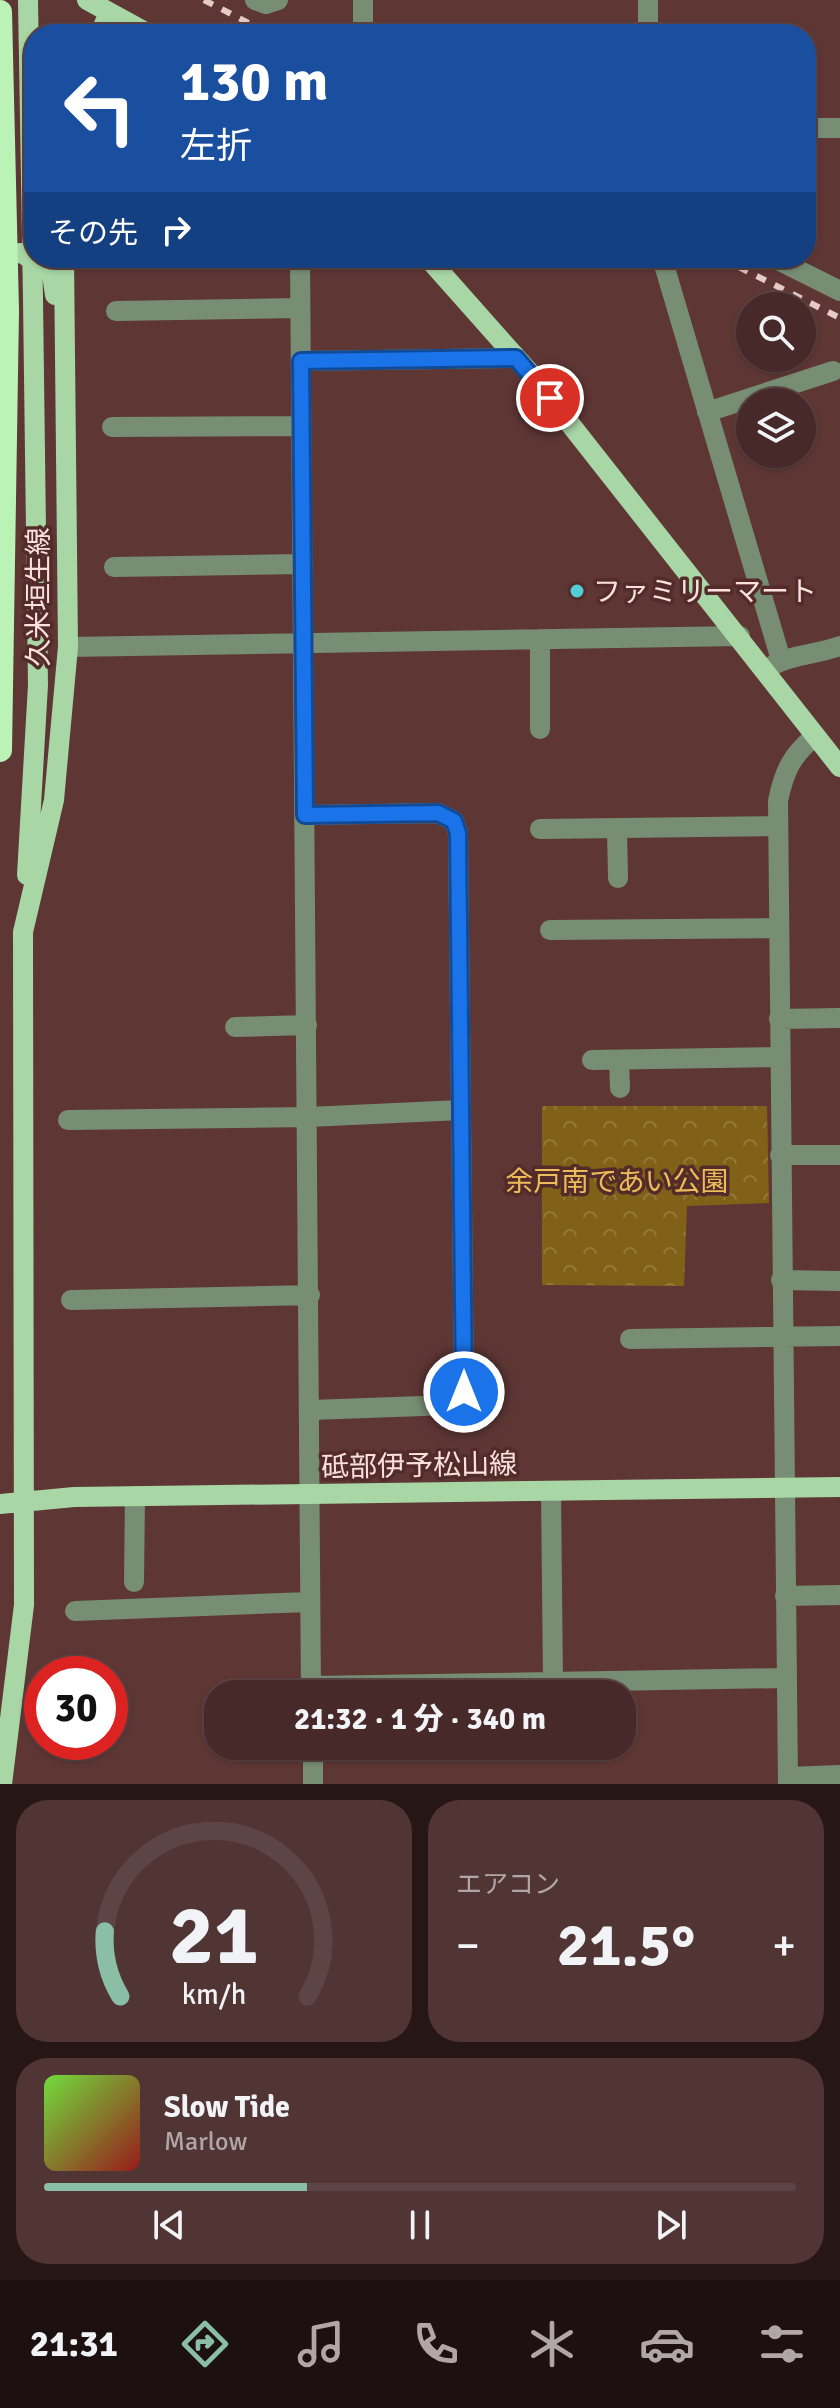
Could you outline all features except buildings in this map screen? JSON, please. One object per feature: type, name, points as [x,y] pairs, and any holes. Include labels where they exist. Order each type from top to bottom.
[{"type":"highway","points":[[0,12],[7,296],[0,750]]},
{"type":"main road","name":"久米垣生線","points":[[28,0],[28,24]]},
{"type":"main road","points":[[87,0],[131,24]]},
{"type":"main road","points":[[104,24],[109,12]]},
{"type":"main road","points":[[0,254],[24,247]]},
{"type":"main road","name":"久米垣生線","points":[[2,1784],[24,1605],[23,932],[38,685],[32,268]]},
{"type":"main road","points":[[47,268],[52,274],[65,366]]},
{"type":"main road","name":"久米垣生線","points":[[23,932],[54,800],[68,647],[64,268]]},
{"type":"main road","points":[[437,268],[516,358],[740,636],[773,666],[814,737],[840,767]]},
{"type":"main road","name":"砥部伊予松山線","points":[[0,1504],[22,1499],[135,1496],[840,1487]]},
{"type":"street","points":[[255,0],[266,4],[278,0]]},
{"type":"street","points":[[363,0],[363,24]]},
{"type":"street","points":[[648,0],[648,24]]},
{"type":"street","points":[[816,128],[840,128]]},
{"type":"street","points":[[300,268],[311,1680]]},
{"type":"street","points":[[665,268],[707,412],[773,666],[840,646]]},
{"type":"street","points":[[794,268],[840,291]]},
{"type":"street","points":[[116,311],[300,308]]},
{"type":"street","points":[[301,361],[516,358]]},
{"type":"street","points":[[707,412],[833,371]]},
{"type":"street","points":[[112,427],[301,426]]},
{"type":"street","points":[[114,567],[303,564]]},
{"type":"street","points":[[68,647],[740,636]]},
{"type":"street","points":[[540,639],[540,729]]},
{"type":"street","points":[[814,737],[796,752],[783,773],[778,826],[788,1780],[840,1775]]},
{"type":"street","points":[[305,815],[438,813],[454,821],[458,833],[464,1392],[459,1400],[450,1405],[311,1410]]},
{"type":"street","points":[[540,829],[778,826]]},
{"type":"street","points":[[617,828],[618,878]]},
{"type":"street","points":[[550,930],[779,928]]},
{"type":"street","points":[[779,1019],[840,1018]]},
{"type":"street","points":[[235,1027],[307,1025]]},
{"type":"street","points":[[592,1060],[779,1057]]},
{"type":"street","points":[[619,1060],[620,1088]]},
{"type":"street","points":[[68,1120],[308,1117],[461,1110]]},
{"type":"street","points":[[780,1155],[840,1155]]},
{"type":"street","points":[[781,1280],[840,1281]]},
{"type":"street","points":[[71,1300],[310,1295]]},
{"type":"street","points":[[630,1339],[840,1336]]},
{"type":"street","points":[[551,1491],[553,1680]]},
{"type":"street","points":[[134,1582],[135,1496]]},
{"type":"street","points":[[785,1596],[840,1595]]},
{"type":"street","points":[[75,1611],[309,1602]]},
{"type":"street","points":[[636,1681],[786,1678]]},
{"type":"street","points":[[313,1760],[313,1784]]},
{"type":"green space","name":"余戸南であい公園","points":[[542,1106],[767,1106],[769,1203],[687,1206],[684,1286],[542,1285]]},
{"type":"railway","points":[[204,0],[251,24]]},
{"type":"railway","points":[[741,268],[840,318]]},
{"type":"place","name":"ファミリーマート","points":[[577,591]]},
{"type":"route","points":[[464,1392],[458,833],[454,821],[448,815],[438,813],[305,815],[301,361],[516,358],[550,398]]}]
